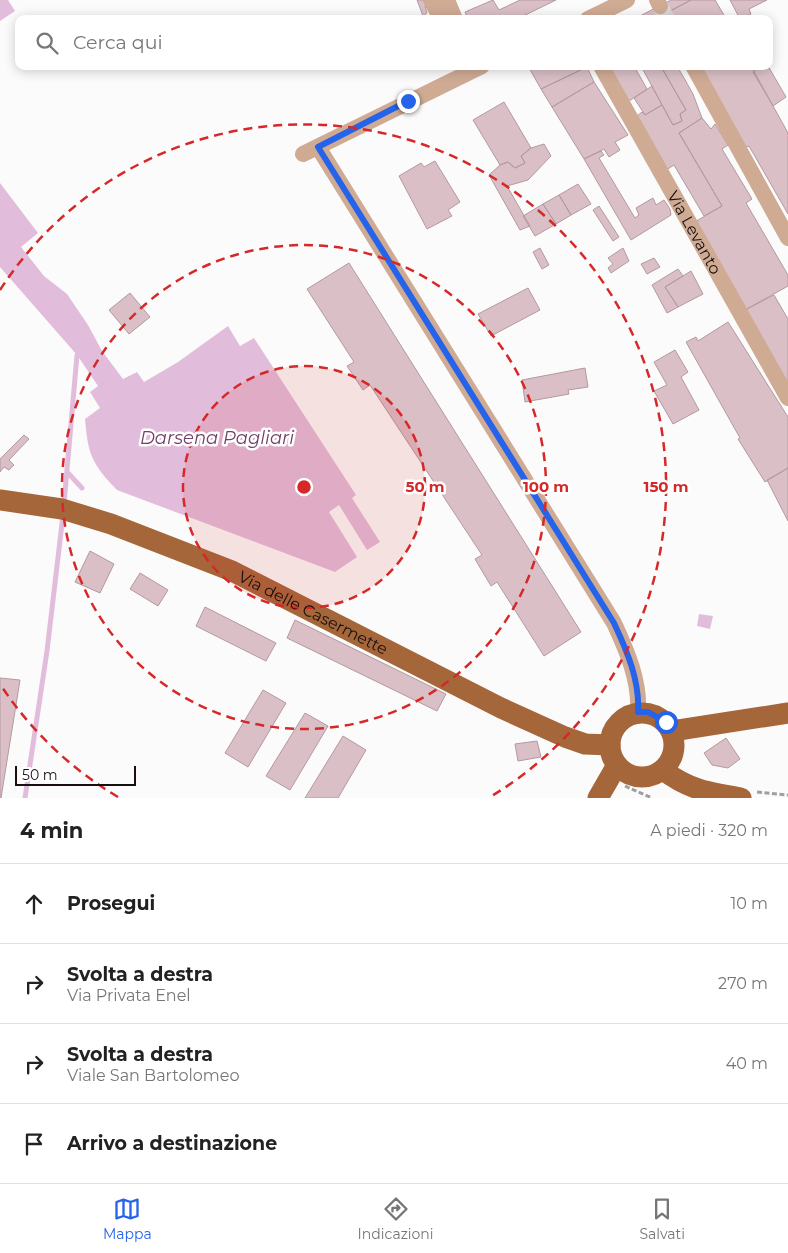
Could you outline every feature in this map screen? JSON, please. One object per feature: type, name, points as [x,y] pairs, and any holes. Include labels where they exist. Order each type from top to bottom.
[{"type":"main road","name":"Via delle Casermette","points":[[3,502],[68,511],[111,524],[232,571],[497,705],[565,737],[586,744],[616,765]]},
{"type":"main road","points":[[598,798],[616,765],[615,727],[621,720],[638,712],[658,716],[672,731],[674,752],[664,770],[644,778],[624,772],[616,765]]},
{"type":"main road","points":[[672,731],[788,713]]},
{"type":"main road","points":[[664,770],[675,779],[700,791],[741,798]]},
{"type":"street","points":[[431,0],[439,15]]},
{"type":"street","points":[[447,0],[454,15]]},
{"type":"street","points":[[453,0],[455,15]]},
{"type":"street","points":[[457,15],[459,0]]},
{"type":"street","points":[[596,15],[628,0]]},
{"type":"street","points":[[462,70],[310,150],[614,623],[628,655],[639,701],[638,712]]},
{"type":"street","name":"Via Levanto","points":[[603,70],[788,398]]},
{"type":"street","points":[[695,70],[788,238]]},
{"type":"path","points":[[616,765],[652,798]]},
{"type":"water","points":[[0,0],[8,0],[15,11],[0,21]]},
{"type":"water","name":"Darsena Pagliari","points":[[0,183],[38,233],[21,247],[44,276],[67,294],[88,325],[102,351],[123,379],[137,372],[144,382],[178,362],[228,326],[240,346],[254,338],[356,495],[352,498],[380,542],[367,550],[339,505],[329,512],[357,557],[335,572],[117,490],[97,466],[88,442],[85,419],[100,408],[90,392],[98,386],[77,355],[0,267]]},
{"type":"water","points":[[699,614],[713,616],[710,629],[697,626]]},
{"type":"building","points":[[417,0],[423,0],[428,4],[425,6],[427,13],[423,15]]},
{"type":"building","points":[[493,0],[499,10],[520,0],[556,0],[525,15],[466,15],[465,12]]},
{"type":"building","points":[[671,0],[691,0],[663,15],[642,15]]},
{"type":"building","points":[[691,0],[715,0],[724,15],[663,15]]},
{"type":"building","points":[[730,0],[767,0],[749,9],[751,14],[738,15]]},
{"type":"building","points":[[530,70],[581,70],[541,89]]},
{"type":"building","points":[[581,70],[588,70],[594,82],[552,107],[541,89]]},
{"type":"building","points":[[607,70],[636,70],[647,89],[626,103]]},
{"type":"building","points":[[643,70],[663,70],[686,110],[680,114],[682,121],[673,125]]},
{"type":"building","points":[[663,70],[679,70],[693,94],[702,118],[679,133],[722,206],[704,216],[674,165],[663,172],[632,120],[642,112],[645,115],[662,105],[673,125],[682,121],[680,114],[686,110]]},
{"type":"building","points":[[699,70],[753,70],[788,133],[788,214],[749,146],[742,149]]},
{"type":"building","points":[[756,70],[770,70],[786,97],[773,106],[753,72]]},
{"type":"building","points":[[594,82],[628,135],[615,142],[620,150],[609,157],[604,149],[584,159],[552,107]]},
{"type":"building","points":[[652,86],[662,105],[645,115],[634,98]]},
{"type":"building","points":[[504,102],[531,148],[521,156],[525,163],[515,168],[508,162],[500,165],[473,120]]},
{"type":"building","points":[[702,118],[711,129],[715,124],[728,145],[722,149],[752,199],[746,203],[788,275],[788,286],[745,310],[693,223],[722,206],[679,133]]},
{"type":"building","points":[[544,144],[551,156],[528,180],[507,186],[530,226],[520,230],[489,175],[500,165],[508,162],[515,168],[525,163],[521,156],[531,148]]},
{"type":"building","points":[[601,151],[604,155],[599,158],[635,218],[639,215],[636,208],[653,198],[656,205],[664,200],[670,209],[671,215],[631,240],[584,159]]},
{"type":"building","points":[[435,161],[460,202],[448,210],[452,216],[427,229],[399,176],[421,163],[424,167]]},
{"type":"building","points":[[578,184],[591,204],[571,215],[559,195]]},
{"type":"building","points":[[559,195],[571,215],[556,224],[543,204]]},
{"type":"building","points":[[543,204],[556,224],[535,236],[523,216]]},
{"type":"building","points":[[599,206],[619,237],[613,241],[593,210]]},
{"type":"building","points":[[540,248],[549,265],[542,269],[533,252]]},
{"type":"building","points":[[623,248],[629,261],[611,273],[608,268],[613,264],[608,258]]},
{"type":"building","points":[[654,258],[660,267],[647,274],[641,264]]},
{"type":"building","points":[[349,263],[581,632],[544,656],[497,582],[491,586],[475,559],[482,555],[370,385],[363,390],[347,366],[354,362],[307,289]]},
{"type":"building","points":[[678,269],[683,276],[665,287],[678,307],[667,313],[652,285]]},
{"type":"building","points":[[691,271],[703,294],[678,307],[665,287]]},
{"type":"building","points":[[528,288],[540,310],[491,336],[478,314]]},
{"type":"building","points":[[130,293],[150,317],[129,334],[109,310]]},
{"type":"building","points":[[774,295],[788,319],[788,383],[745,310]]},
{"type":"building","points":[[728,322],[788,417],[788,468],[765,482],[738,439],[740,438],[686,342],[696,337],[698,341]]},
{"type":"building","points":[[675,350],[688,372],[681,377],[699,410],[673,424],[654,391],[667,385],[654,362]]},
{"type":"building","points":[[585,368],[588,387],[568,390],[569,394],[525,402],[522,380]]},
{"type":"building","points":[[24,435],[29,439],[9,460],[14,465],[9,470],[4,467],[0,472],[0,459]]},
{"type":"building","points":[[788,468],[788,521],[767,480]]},
{"type":"building","points":[[90,551],[114,564],[100,593],[75,582]]},
{"type":"building","points":[[140,573],[168,590],[158,606],[130,589]]},
{"type":"building","points":[[205,607],[276,643],[266,661],[196,626]]},
{"type":"building","points":[[295,620],[446,694],[437,711],[287,638]]},
{"type":"building","points":[[0,678],[20,680],[1,798],[0,798]]},
{"type":"building","points":[[263,690],[286,703],[248,767],[225,753]]},
{"type":"building","points":[[305,713],[328,726],[290,790],[266,776]]},
{"type":"building","points":[[343,736],[366,750],[338,798],[305,798]]},
{"type":"building","points":[[726,738],[740,759],[728,768],[712,765],[704,753]]},
{"type":"building","points":[[537,741],[541,757],[518,761],[515,744]]},
{"type":"waterway","points":[[64,504],[77,355]]},
{"type":"waterway","points":[[68,473],[82,488]]},
{"type":"waterway","points":[[25,798],[47,651],[63,515]]},
{"type":"tunnel","points":[[660,6],[665,15]]},
{"type":"route","points":[[408,101],[318,147],[614,623],[628,655],[636,684],[639,701],[638,712],[648,712],[666,722]]}]
